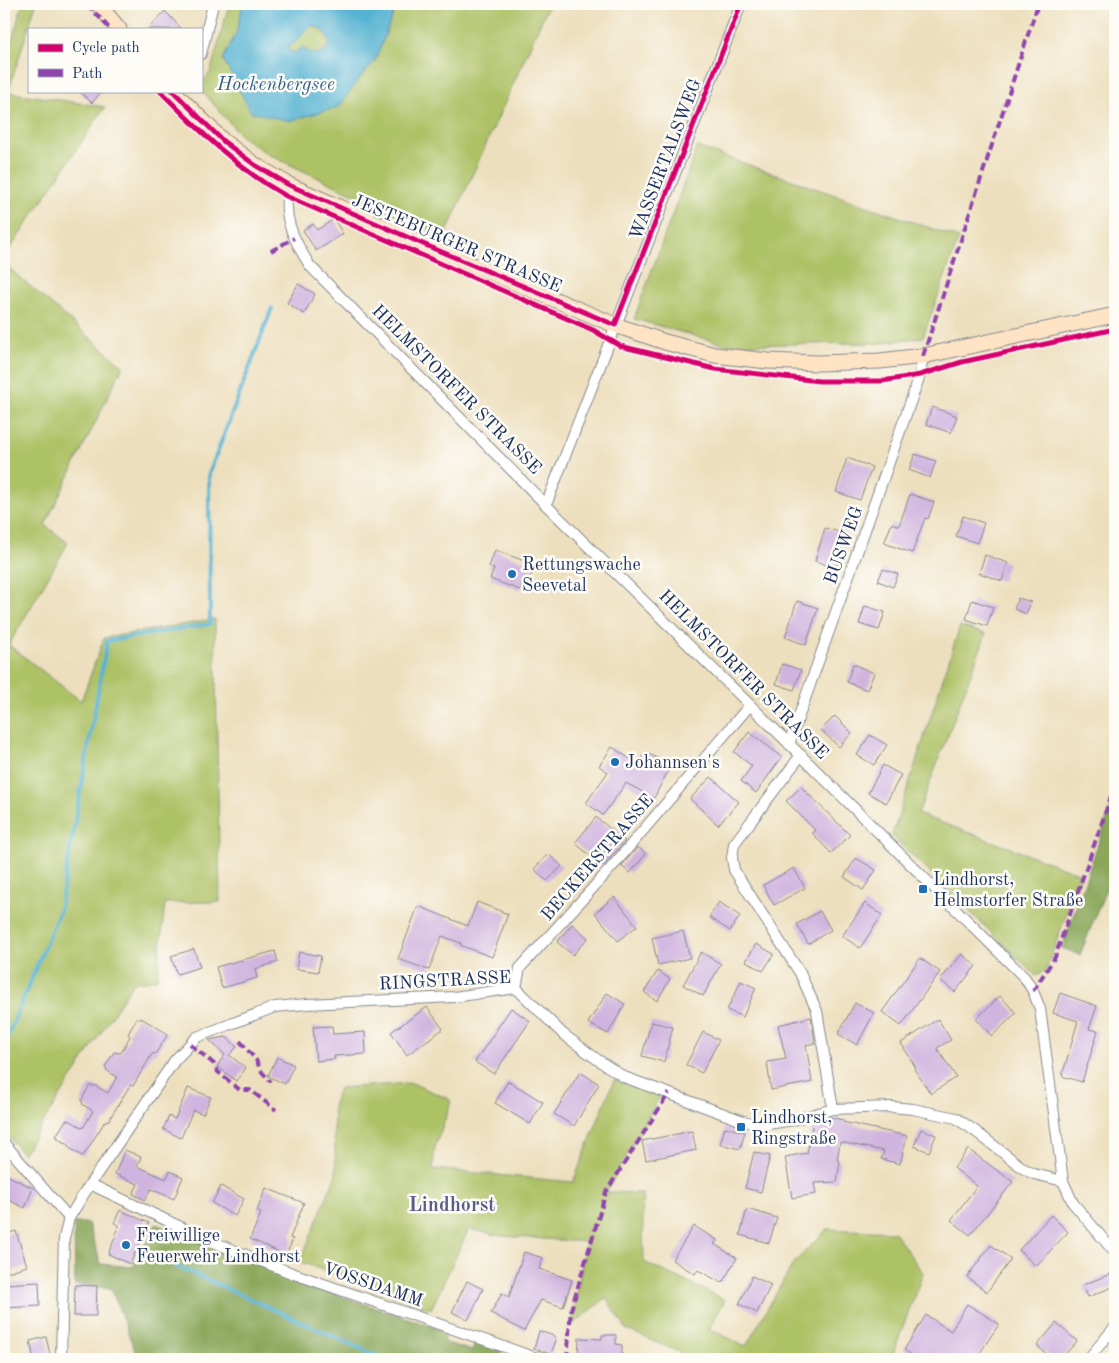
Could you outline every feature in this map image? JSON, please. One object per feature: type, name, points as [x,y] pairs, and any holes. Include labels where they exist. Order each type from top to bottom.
[{"type":"main road","points":[[98,4],[118,28]]},
{"type":"main road","points":[[178,93],[223,141],[255,165],[288,185]]},
{"type":"main road","name":"JESTEBURGER STRASSE","points":[[288,185],[615,325],[665,342],[715,355],[768,361],[817,363],[871,361],[923,356],[1115,315]]},
{"type":"street","points":[[202,50],[214,4]]},
{"type":"street","name":"WASSERTALSWEG","points":[[546,505],[741,4]]},
{"type":"street","name":"HELMSTORFER STRASSE","points":[[288,185],[286,196],[288,214],[294,238],[310,266],[546,505],[1025,978],[1034,991],[1040,1009],[1064,1181]]},
{"type":"street","name":"BUSWEG","points":[[789,744],[920,375],[923,356]]},
{"type":"street","name":"BECKERSTRASSE","points":[[516,988],[520,968],[611,868],[750,705]]},
{"type":"street","points":[[801,755],[734,844],[732,858],[734,870],[800,973],[817,1011],[833,1109]]},
{"type":"street","name":"RINGSTRASSE","points":[[61,1359],[64,1238],[69,1218],[90,1184],[175,1060],[197,1037],[275,1007],[454,997],[516,988],[563,1034],[598,1060],[624,1076],[706,1108],[743,1121],[762,1124],[793,1120],[833,1109],[891,1107],[913,1109],[956,1118],[976,1131],[1024,1170],[1064,1181]]},
{"type":"street","points":[[4,1143],[69,1218]]},
{"type":"street","points":[[1064,1181],[1073,1203],[1115,1253]]},
{"type":"street","name":"VOSSDAMM","points":[[90,1184],[208,1240],[280,1268],[539,1359]]},
{"type":"street","points":[[1088,1359],[1115,1327]]},
{"type":"green space","points":[[22,4],[36,4],[8,92],[105,107],[4,258],[4,72]]},
{"type":"green space","points":[[229,4],[243,4],[236,34],[223,59],[251,112],[358,80],[375,61],[397,4],[549,4],[445,236],[271,156],[242,137],[202,91],[202,83],[210,73]]},
{"type":"green space","points":[[313,25],[325,31],[330,43],[325,52],[317,55],[289,52],[288,46]]},
{"type":"green space","points":[[697,147],[959,238],[923,337],[881,343],[727,345],[634,319]]},
{"type":"green space","points":[[4,264],[123,366],[45,525],[68,543],[9,645],[81,701],[104,638],[215,619],[220,902],[165,903],[157,979],[133,983],[23,1154],[4,1132]]},
{"type":"green space","points":[[960,626],[986,634],[918,814],[1081,874],[1046,970],[1036,976],[892,836]]},
{"type":"green space","points":[[1115,795],[1115,867],[1080,955],[1062,948]]},
{"type":"green space","points":[[614,1080],[660,1096],[606,1192],[642,1193],[644,1262],[725,1300],[709,1329],[746,1346],[793,1264],[827,1229],[894,1232],[923,1273],[891,1359],[692,1359],[627,1330],[606,1298],[571,1326],[586,1242],[501,1236],[469,1229],[431,1309],[300,1262],[336,1174],[333,1107],[339,1088],[412,1083],[449,1099],[451,1103],[435,1147],[433,1169],[573,1182]]},
{"type":"green space","points":[[74,1223],[88,1223],[101,1264],[133,1267],[156,1224],[326,1291],[446,1331],[444,1342],[472,1351],[476,1342],[502,1350],[499,1359],[138,1359],[111,1288],[75,1285]]},
{"type":"water","name":"Hockenbergsee","points":[[243,4],[397,4],[375,61],[358,80],[339,107],[289,121],[251,112],[223,59],[236,34]],"holes":[[[313,25],[325,32],[330,43],[325,52],[313,54],[303,47],[296,52],[289,52],[288,46],[296,42],[309,27]]]},
{"type":"building","points":[[165,11],[181,28],[149,28]]},
{"type":"building","points":[[80,92],[101,92],[92,103]]},
{"type":"building","points":[[334,219],[343,234],[316,251],[303,230],[313,224],[317,230]]},
{"type":"building","points":[[298,284],[315,294],[304,314],[287,303]]},
{"type":"building","points":[[932,407],[957,416],[951,433],[926,424]]},
{"type":"building","points":[[915,454],[936,461],[930,478],[909,470]]},
{"type":"building","points":[[847,458],[872,467],[860,500],[836,492]]},
{"type":"building","points":[[910,494],[934,502],[928,519],[925,518],[912,553],[884,543],[892,523],[899,526]]},
{"type":"building","points":[[963,516],[984,523],[977,543],[956,536]]},
{"type":"building","points":[[825,528],[846,534],[836,568],[815,561]]},
{"type":"building","name":"Rettungswache Seevetal","points":[[495,550],[535,565],[529,582],[523,580],[520,590],[490,579],[494,569],[489,567]]},
{"type":"building","points":[[985,555],[1008,563],[1002,581],[979,573]]},
{"type":"building","points":[[883,569],[898,574],[893,587],[878,581]]},
{"type":"building","points":[[1018,598],[1031,602],[1026,614],[1014,609]]},
{"type":"building","points":[[972,600],[993,607],[987,626],[966,619]]},
{"type":"building","points":[[797,601],[818,608],[806,645],[785,637]]},
{"type":"building","points":[[865,606],[885,612],[879,630],[859,624]]},
{"type":"building","points":[[782,664],[801,670],[794,690],[776,684]]},
{"type":"building","points":[[853,664],[874,673],[867,690],[847,682]]},
{"type":"building","points":[[835,716],[852,733],[839,747],[821,730]]},
{"type":"building","points":[[749,732],[782,757],[756,793],[741,781],[752,766],[734,752]]},
{"type":"building","points":[[870,735],[887,745],[874,765],[857,755]]},
{"type":"building","points":[[612,747],[638,764],[645,752],[671,765],[654,798],[626,783],[603,815],[586,803],[608,772],[599,766]]},
{"type":"building","points":[[883,765],[901,775],[886,803],[868,793]]},
{"type":"building","points":[[711,777],[739,802],[718,825],[690,799]]},
{"type":"building","points":[[801,787],[850,835],[831,853],[812,833],[815,830],[786,801]]},
{"type":"building","points":[[596,817],[625,841],[603,866],[575,843]]},
{"type":"building","points":[[638,847],[646,854],[630,873],[621,866]]},
{"type":"building","points":[[548,854],[562,866],[547,881],[534,869]]},
{"type":"building","points":[[856,858],[876,870],[863,890],[844,877]]},
{"type":"building","points":[[794,868],[805,888],[774,905],[763,885]]},
{"type":"building","points":[[614,897],[637,926],[618,941],[595,913]]},
{"type":"building","points":[[477,902],[508,914],[492,957],[442,936],[429,970],[398,959],[418,906],[468,926]]},
{"type":"building","points":[[719,902],[740,916],[730,931],[709,917]]},
{"type":"building","points":[[865,903],[882,915],[860,948],[842,936]]},
{"type":"building","points":[[820,911],[831,930],[808,944],[797,924]]},
{"type":"building","points":[[572,924],[588,938],[573,955],[557,942]]},
{"type":"building","points":[[683,931],[690,958],[658,965],[652,938]]},
{"type":"building","points":[[756,944],[774,954],[763,971],[746,961]]},
{"type":"building","points":[[194,949],[200,967],[177,974],[171,956]]},
{"type":"building","points":[[275,951],[278,962],[255,969],[257,978],[222,988],[216,967]]},
{"type":"building","points":[[299,952],[321,956],[318,972],[296,969]]},
{"type":"building","points":[[701,952],[721,964],[703,996],[683,985]]},
{"type":"building","points":[[962,954],[976,966],[955,992],[940,980]]},
{"type":"building","points":[[920,958],[940,972],[901,1026],[882,1012]]},
{"type":"building","points":[[658,971],[670,979],[657,1001],[644,992]]},
{"type":"building","points":[[741,981],[756,988],[743,1017],[727,1010]]},
{"type":"building","points":[[607,993],[625,1004],[608,1034],[588,1023]]},
{"type":"building","points":[[1060,993],[1097,1006],[1089,1029],[1098,1031],[1082,1082],[1062,1076],[1078,1021],[1053,1013]]},
{"type":"building","points":[[1000,996],[1016,1013],[992,1036],[976,1019]]},
{"type":"building","points":[[855,1003],[874,1013],[857,1045],[838,1034]]},
{"type":"building","points":[[427,1007],[443,1029],[407,1055],[391,1032]]},
{"type":"building","points":[[511,1008],[530,1021],[494,1074],[475,1062]]},
{"type":"building","points":[[811,1017],[815,1043],[806,1045],[812,1082],[771,1090],[767,1062],[786,1059],[778,1025]]},
{"type":"building","points":[[137,1018],[140,1020],[141,1018],[168,1034],[156,1053],[152,1054],[133,1086],[129,1087],[109,1120],[105,1121],[82,1156],[56,1136],[66,1120],[83,1128],[93,1111],[82,1104],[83,1102],[81,1101],[90,1085],[93,1087],[94,1085],[108,1093],[117,1077],[106,1070],[105,1067],[114,1052],[121,1053],[130,1036],[128,1034]]},
{"type":"building","points":[[938,1019],[951,1040],[937,1048],[956,1077],[931,1094],[914,1069],[916,1068],[901,1043]]},
{"type":"building","points":[[651,1022],[673,1027],[664,1062],[642,1056]]},
{"type":"building","points":[[332,1026],[333,1034],[365,1032],[366,1054],[334,1056],[335,1059],[316,1061],[313,1027]]},
{"type":"building","points":[[703,1032],[719,1040],[702,1073],[686,1065]]},
{"type":"building","points":[[226,1037],[237,1047],[229,1055],[246,1068],[236,1081],[217,1066],[225,1055],[209,1040]]},
{"type":"building","points":[[277,1057],[294,1065],[285,1084],[268,1076]]},
{"type":"building","points":[[580,1072],[599,1084],[574,1126],[554,1114]]},
{"type":"building","points":[[508,1081],[543,1102],[530,1124],[495,1103]]},
{"type":"building","points":[[188,1088],[211,1097],[203,1114],[193,1110],[181,1138],[163,1129],[169,1116],[175,1119]]},
{"type":"building","points":[[829,1117],[843,1120],[843,1122],[907,1136],[900,1164],[881,1159],[884,1151],[840,1142],[837,1160],[840,1161],[837,1182],[814,1183],[816,1194],[792,1198],[785,1157],[807,1153],[813,1122]]},
{"type":"building","points":[[725,1127],[745,1132],[740,1149],[720,1144]]},
{"type":"building","points":[[921,1129],[936,1135],[929,1152],[914,1146]]},
{"type":"building","points":[[692,1131],[696,1150],[646,1160],[642,1141]]},
{"type":"building","points":[[968,1149],[1013,1182],[970,1235],[951,1220],[977,1186],[954,1168]]},
{"type":"building","points":[[125,1150],[141,1157],[137,1166],[166,1179],[170,1171],[183,1177],[174,1199],[151,1189],[145,1200],[133,1194],[138,1184],[115,1174]]},
{"type":"building","points":[[754,1152],[770,1156],[761,1192],[745,1188]]},
{"type":"building","points":[[4,1174],[33,1188],[25,1208],[4,1198]]},
{"type":"building","points":[[221,1186],[244,1199],[235,1216],[212,1203]]},
{"type":"building","points":[[266,1188],[304,1203],[290,1238],[293,1239],[286,1255],[250,1239],[261,1213],[257,1211]]},
{"type":"building","points":[[747,1209],[777,1218],[769,1243],[740,1235]]},
{"type":"building","name":"Freiwillige Feuerwehr Lindhorst","points":[[120,1210],[149,1223],[130,1264],[108,1254],[119,1225],[114,1223]]},
{"type":"building","points":[[1051,1215],[1068,1232],[1036,1266],[1019,1250]]},
{"type":"building","points":[[694,1226],[717,1240],[714,1244],[737,1258],[722,1283],[698,1270],[695,1274],[672,1260]]},
{"type":"building","points":[[16,1231],[27,1266],[4,1273],[4,1235]]},
{"type":"building","points":[[991,1245],[1011,1259],[987,1292],[967,1277]]},
{"type":"building","points":[[524,1252],[543,1258],[539,1269],[572,1280],[563,1307],[541,1300],[524,1331],[491,1313],[502,1293],[509,1297]]},
{"type":"building","points":[[1115,1272],[1115,1286],[1088,1297],[1083,1285]]},
{"type":"building","points":[[752,1276],[771,1285],[757,1313],[739,1304]]},
{"type":"building","points":[[467,1281],[483,1289],[468,1320],[452,1312]]},
{"type":"building","points":[[39,1282],[40,1306],[4,1308],[4,1284]]},
{"type":"building","points":[[75,1285],[97,1286],[96,1316],[74,1316]]},
{"type":"building","points":[[967,1304],[999,1324],[976,1359],[918,1359],[904,1350],[926,1315],[951,1331]]},
{"type":"building","points":[[1056,1323],[1077,1341],[1061,1359],[1053,1359],[1037,1346]]},
{"type":"building","points":[[539,1331],[554,1336],[556,1340],[551,1354],[534,1349]]},
{"type":"building","points":[[602,1335],[616,1335],[616,1344],[622,1345],[622,1359],[578,1359],[579,1338],[602,1339]]},
{"type":"building","points":[[46,1337],[51,1359],[34,1359],[30,1341]]},
{"type":"waterway","points":[[4,1045],[59,912],[107,641],[210,624],[209,474],[272,308]]},
{"type":"waterway","points":[[4,1119],[8,1122]]},
{"type":"waterway","points":[[152,1255],[384,1359]]},
{"type":"marked path","points":[[87,4],[109,28]]},
{"type":"marked path","points":[[923,356],[1038,4]]},
{"type":"marked path","points":[[271,251],[294,238]]},
{"type":"marked path","points":[[1033,991],[1055,957],[1115,785]]},
{"type":"marked path","points":[[240,1041],[271,1082]]},
{"type":"marked path","points":[[190,1044],[214,1064],[218,1072],[240,1090],[250,1090],[276,1110]]},
{"type":"marked path","points":[[567,1359],[571,1310],[606,1192],[669,1093]]},
{"type":"cycle path","points":[[174,92],[223,141],[255,165],[289,185],[615,325],[741,4]]},
{"type":"cycle path","points":[[161,92],[235,161],[286,196],[593,330],[620,346],[715,369],[819,381],[882,381],[920,375],[962,362],[1115,329]]},
{"type":"place","name":"Rettungswache Seevetal","points":[[512,574]]},
{"type":"place","name":"Johannsen's","points":[[615,762]]},
{"type":"place","name":"Lindhorst, Helmstorfer Straße","points":[[923,889]]},
{"type":"place","name":"Lindhorst, Ringstraße","points":[[741,1127]]},
{"type":"place","name":"Freiwillige Feuerwehr Lindhorst","points":[[126,1245]]},
{"type":"district","name":"Lindhorst","points":[[452,1204]]}]
